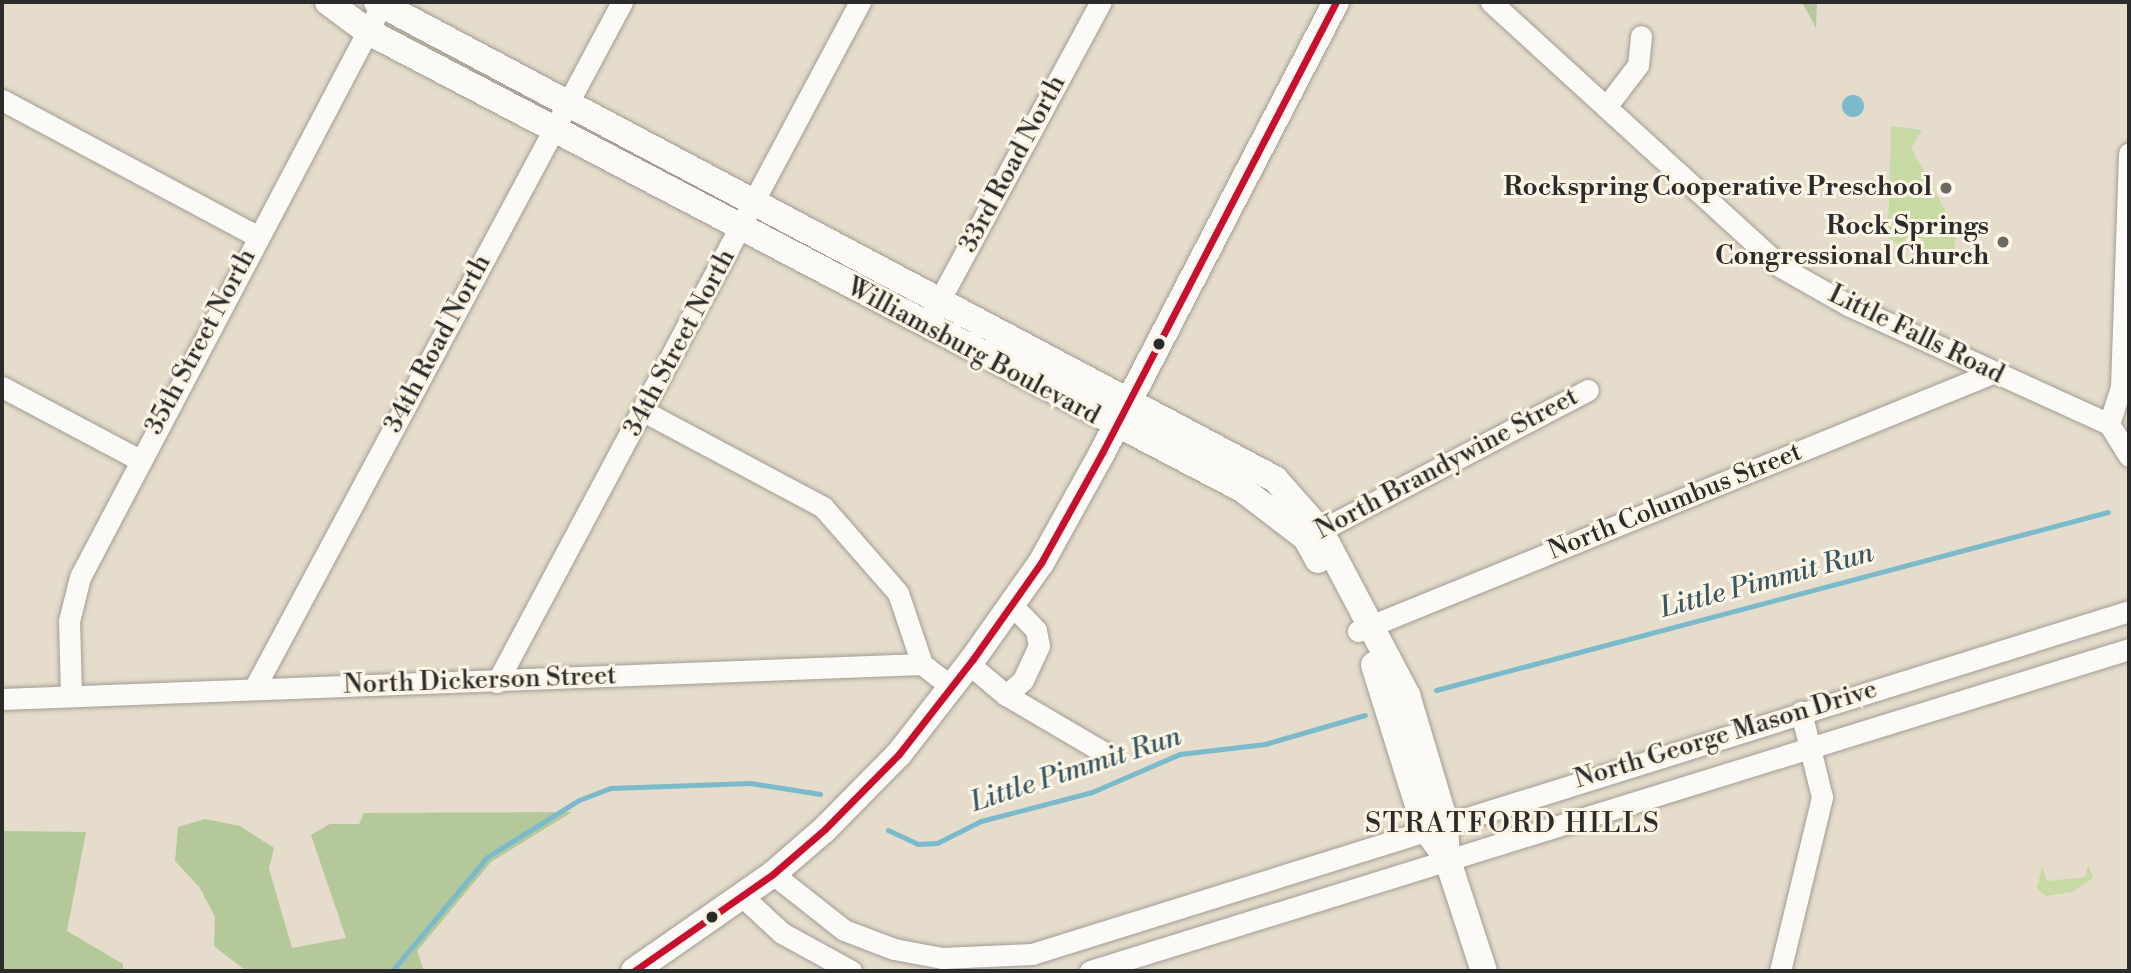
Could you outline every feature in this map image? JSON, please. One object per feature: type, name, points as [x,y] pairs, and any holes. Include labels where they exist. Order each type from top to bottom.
[{"type":"main road","name":"Williamsburg Boulevard","points":[[327,2],[367,31],[925,327],[1242,489],[1313,534]]},
{"type":"main road","name":"Williamsburg Boulevard","points":[[381,2],[1275,479],[1313,534],[1407,695],[1435,825],[1484,971]]},
{"type":"main road","points":[[634,971],[773,874],[899,754],[969,664],[1012,604],[1116,426],[1336,2]]},
{"type":"street","name":"35th Street North","points":[[71,696],[69,621],[80,577],[138,459],[381,2]]},
{"type":"street","name":"34th Road North","points":[[255,687],[622,2]]},
{"type":"street","name":"34th Street North","points":[[497,682],[645,412],[860,2]]},
{"type":"street","name":"33rd Road North","points":[[925,327],[1101,2]]},
{"type":"street","name":"Little Falls Road","points":[[1491,2],[1782,267],[1992,373],[2109,424]]},
{"type":"street","points":[[1606,107],[1638,65],[1641,36]]},
{"type":"street","points":[[2,100],[257,236]]},
{"type":"street","points":[[2129,153],[2121,386],[2109,424],[2129,456]]},
{"type":"street","name":"North Columbus Street","points":[[1366,628],[1992,373]]},
{"type":"street","points":[[2,387],[138,459]]},
{"type":"street","name":"North Brandywine Street","points":[[1313,534],[1588,390]]},
{"type":"street","points":[[645,412],[823,507],[898,593],[922,664],[951,687]]},
{"type":"street","points":[[1006,695],[1023,680],[1039,646],[1036,630],[1012,604]]},
{"type":"street","name":"North George Mason Drive","points":[[773,874],[844,930],[894,949],[984,959],[1032,954],[1435,825],[2129,611]]},
{"type":"street","name":"North George Mason Drive","points":[[1090,971],[1447,858],[2129,649]]},
{"type":"street","name":"North Dickerson Street","points":[[2,699],[255,687],[497,682],[922,664]]},
{"type":"street","points":[[969,664],[1006,695],[1105,753]]},
{"type":"street","points":[[1780,971],[1822,797],[1801,712]]},
{"type":"street","points":[[742,896],[782,933],[850,971]]},
{"type":"green space","points":[[1802,2],[1817,2],[1816,28]]},
{"type":"green space","points":[[1891,126],[1922,130],[1911,148],[1956,230],[1954,260],[1916,254],[1888,238]]},
{"type":"green space","points":[[572,812],[491,862],[417,951],[424,971],[246,971],[214,946],[215,917],[200,888],[175,861],[178,827],[205,819],[240,826],[274,848],[269,869],[292,948],[346,938],[311,835],[330,824],[359,824],[364,813]]},
{"type":"green space","points":[[2,831],[86,832],[67,931],[123,964],[123,971],[2,971]]},
{"type":"green space","points":[[2088,865],[2093,878],[2072,892],[2046,896],[2037,888],[2042,866],[2047,881],[2085,877]]},
{"type":"water","points":[[1853,95],[1863,102],[1864,106],[1857,116],[1853,117],[1843,110],[1842,106],[1849,96]]},
{"type":"waterway","name":"Little Pimmit Run","points":[[1436,690],[2108,512]]},
{"type":"waterway","name":"Little Pimmit Run","points":[[888,830],[918,844],[937,843],[981,821],[1092,792],[1180,754],[1265,744],[1365,715]]},
{"type":"waterway","name":"Little Pimmit Run","points":[[392,971],[487,857],[579,800],[611,788],[750,783],[820,794]]},
{"type":"transit line","points":[[634,971],[773,874],[825,829],[899,754],[973,659],[1041,563],[1102,453],[1336,2]]},
{"type":"place","name":"Rockspring Cooperative Preschool","points":[[1946,188]]},
{"type":"place","name":"Rock Springs Congressional Church","points":[[2003,242]]},
{"type":"district","name":"STRATFORD HILLS","points":[[1513,824]]}]
